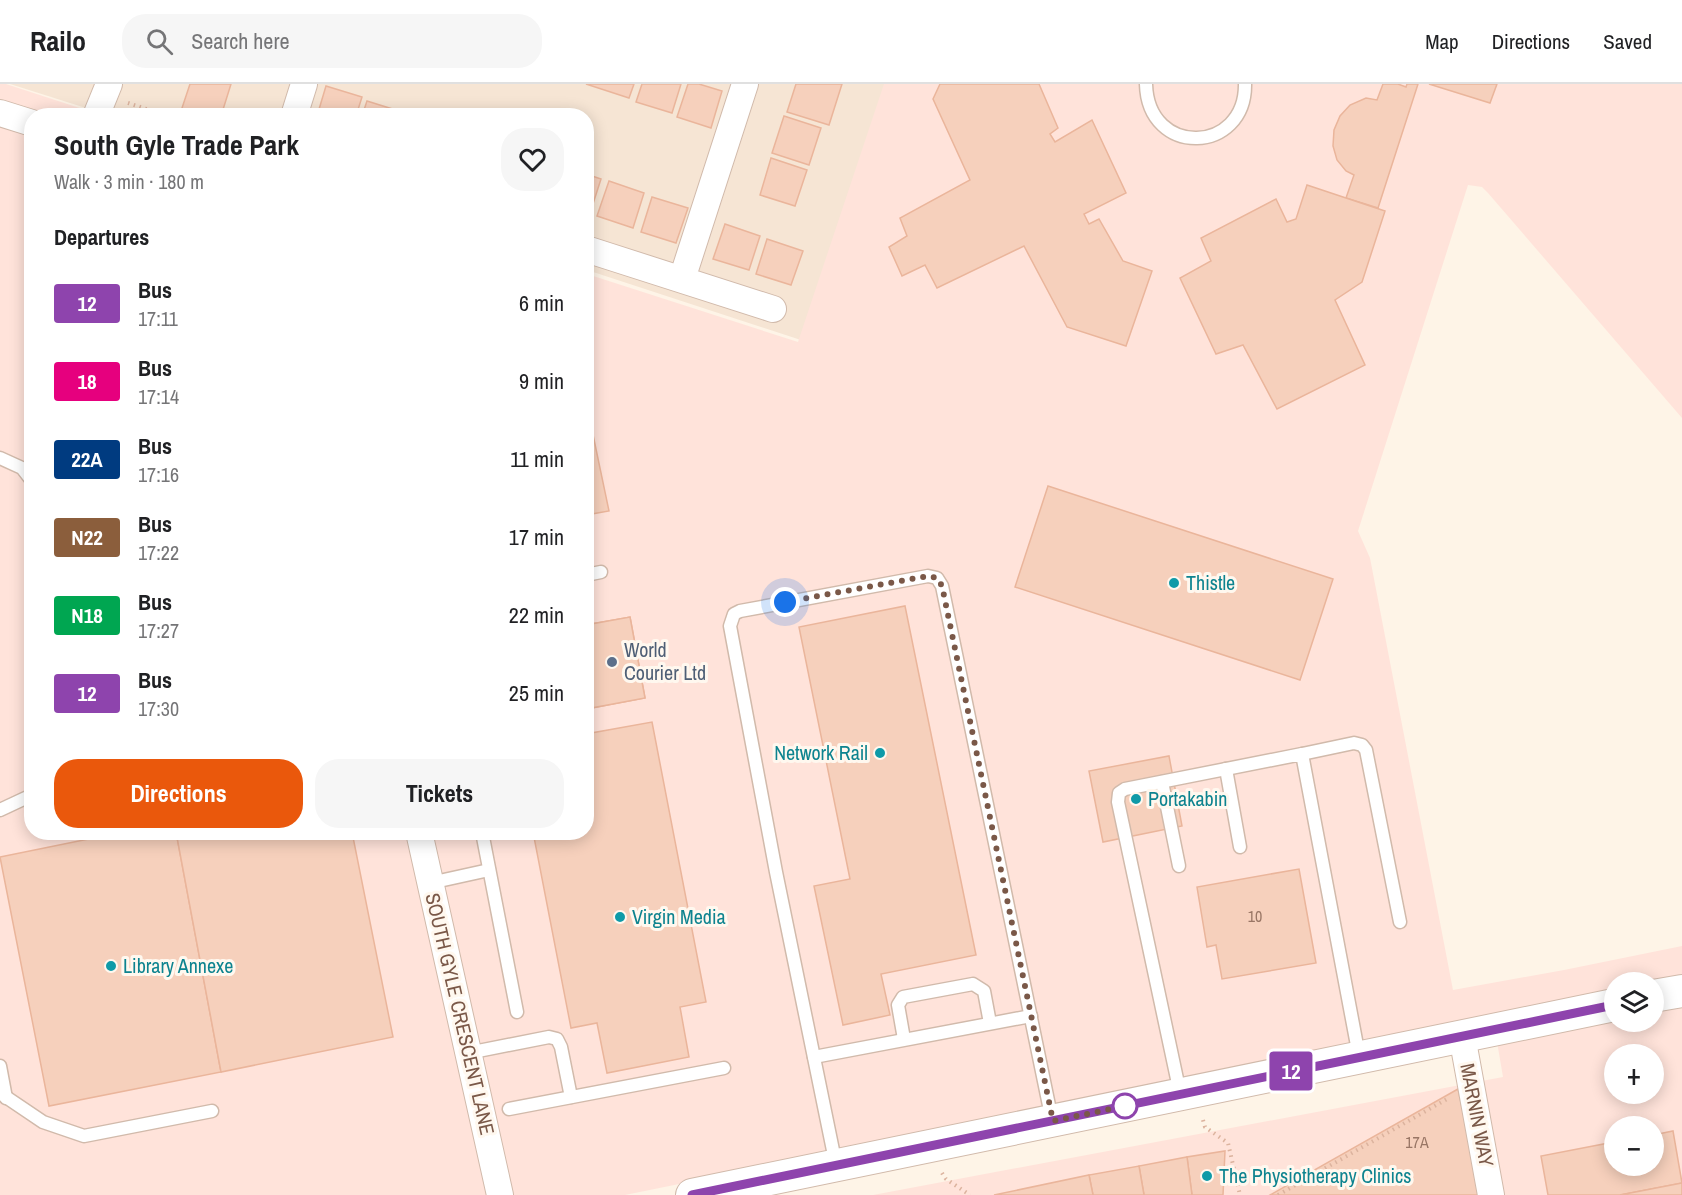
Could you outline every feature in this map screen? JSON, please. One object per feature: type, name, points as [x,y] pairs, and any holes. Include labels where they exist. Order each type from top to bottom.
[{"type":"street","points":[[296,108],[304,84]]},
{"type":"street","points":[[682,279],[745,84]]},
{"type":"street","points":[[0,113],[24,120]]},
{"type":"street","points":[[594,252],[773,309]]},
{"type":"street","name":"SOUTH GYLE CRESCENT LANE","points":[[421,840],[500,1195]]},
{"type":"street","points":[[1664,994],[1682,990]]},
{"type":"street","points":[[692,1195],[794,1179],[836,1166],[1604,1007]]},
{"type":"street","name":"MARNIN WAY","points":[[1462,1036],[1491,1195]]},
{"type":"lane","points":[[1146,84],[1146,98],[1153,115],[1164,128],[1179,136],[1197,139],[1214,135],[1229,126],[1240,113],[1246,96],[1245,84]]},
{"type":"lane","points":[[0,458],[24,472]]},
{"type":"lane","points":[[594,573],[601,572]]},
{"type":"lane","points":[[836,1166],[776,872],[730,626],[734,615],[740,611],[928,576],[937,578],[942,586],[1053,1121]]},
{"type":"lane","points":[[1188,1092],[1118,802],[1119,793],[1125,789],[1354,743],[1362,745],[1366,750],[1400,922]]},
{"type":"lane","points":[[1302,754],[1359,1057]]},
{"type":"lane","points":[[1226,769],[1240,847]]},
{"type":"lane","points":[[1162,782],[1179,866]]},
{"type":"lane","points":[[0,810],[24,799]]},
{"type":"lane","points":[[483,840],[517,1012]]},
{"type":"lane","points":[[430,883],[489,870]]},
{"type":"lane","points":[[904,1039],[898,1005],[903,997],[973,984],[984,990],[990,1023]]},
{"type":"lane","points":[[814,1057],[1031,1016]]},
{"type":"lane","points":[[468,1053],[549,1037],[556,1039],[561,1047],[571,1097]]},
{"type":"lane","points":[[0,1066],[3,1095],[43,1122],[84,1136],[212,1111]]},
{"type":"lane","points":[[509,1109],[724,1068]]},
{"type":"path","points":[[103,98],[139,108]]},
{"type":"path","points":[[1188,1092],[1205,1127],[1228,1143],[1240,1195]]},
{"type":"path","points":[[1278,1195],[1452,1097]]},
{"type":"shaded area","points":[[0,84],[80,108],[24,108],[24,840],[594,840],[594,276],[798,342],[884,84],[1682,84],[1682,418],[1488,193],[1482,187],[1468,185],[1358,531],[1370,558],[1453,990],[1682,946],[1682,1195],[873,1195],[1503,1077],[1493,1018],[625,1195],[0,1195]]},
{"type":"shaded area","points":[[10,84],[890,84],[810,343],[594,272],[594,108],[86,108]]},
{"type":"building","points":[[190,84],[231,84],[224,108],[182,108]]},
{"type":"building","points":[[586,84],[634,84],[629,98]]},
{"type":"building","points":[[642,84],[681,84],[672,113],[636,102]]},
{"type":"building","points":[[688,84],[699,84],[722,91],[711,128],[677,117]]},
{"type":"building","points":[[796,84],[842,84],[829,125],[787,112]]},
{"type":"building","points":[[940,84],[1039,84],[1058,128],[1050,134],[1055,142],[1092,120],[1126,193],[1084,214],[1089,224],[1099,219],[1123,261],[1152,271],[1126,346],[1067,327],[1024,246],[937,288],[925,265],[902,276],[889,247],[907,236],[900,218],[970,180],[933,99]]},
{"type":"building","points":[[1383,84],[1398,84],[1406,87],[1407,84],[1418,84],[1378,208],[1346,198],[1354,175],[1346,171],[1337,160],[1333,146],[1334,130],[1340,116],[1350,105],[1366,98],[1377,100]]},
{"type":"building","points":[[1429,84],[1497,84],[1490,103]]},
{"type":"building","points":[[326,86],[362,97],[359,108],[319,108]]},
{"type":"building","points":[[367,101],[389,108],[365,108]]},
{"type":"building","points":[[784,116],[821,128],[809,165],[772,153]]},
{"type":"building","points":[[771,158],[807,170],[795,206],[760,195]]},
{"type":"building","points":[[594,177],[601,179],[594,201]]},
{"type":"building","points":[[609,181],[644,193],[633,228],[597,216]]},
{"type":"building","points":[[1307,185],[1385,211],[1362,282],[1335,300],[1365,365],[1277,409],[1243,345],[1216,354],[1180,278],[1211,261],[1201,238],[1276,199],[1287,222],[1296,219]]},
{"type":"building","points":[[652,197],[688,208],[676,243],[641,232]]},
{"type":"building","points":[[725,224],[760,236],[749,270],[713,259]]},
{"type":"building","points":[[767,239],[803,251],[791,285],[756,274]]},
{"type":"building","points":[[594,440],[609,511],[594,514]]},
{"type":"building","name":"Thistle","points":[[1048,486],[1333,579],[1300,680],[1015,587]]},
{"type":"building","name":"Network Rail","points":[[905,606],[976,955],[881,974],[890,1015],[843,1025],[814,886],[850,879],[799,627]]},
{"type":"building","name":"World Courier Ltd","points":[[630,617],[645,698],[594,708],[594,624]]},
{"type":"building","name":"World Courier Ltd","points":[[630,617],[645,698],[594,708],[594,624]]},
{"type":"building","name":"Virgin Media","points":[[652,722],[706,1002],[680,1007],[689,1057],[607,1073],[597,1023],[571,1028],[535,840],[594,840],[594,733]]},
{"type":"building","name":"Portakabin","points":[[1169,756],[1182,826],[1103,842],[1089,771]]},
{"type":"building","name":"Library Annexe","points":[[84,840],[178,840],[221,1072],[49,1106],[0,857]]},
{"type":"building","points":[[178,840],[354,840],[393,1037],[221,1072]]},
{"type":"building","points":[[1299,869],[1316,963],[1222,979],[1216,945],[1207,947],[1197,887]]},
{"type":"building","points":[[1458,1089],[1481,1195],[1270,1195]]},
{"type":"building","points":[[1673,1131],[1682,1183],[1620,1195],[1548,1195],[1541,1156],[1604,1144],[1604,1176],[1664,1176],[1664,1133]]},
{"type":"building","name":"The Physiotherapy Clinics","points":[[1225,1151],[1223,1195],[1192,1195],[1187,1157]]},
{"type":"building","points":[[1187,1157],[1192,1195],[1144,1195],[1139,1166]]},
{"type":"building","points":[[1139,1166],[1144,1195],[1093,1195],[1089,1175]]},
{"type":"building","points":[[1089,1175],[1093,1195],[994,1195]]},
{"type":"building","points":[[1682,1183],[1682,1195],[1620,1195]]},
{"type":"bus line","name":"12","points":[[692,1195],[1604,1007]]},
{"type":"place","name":"Thistle","points":[[1174,583]]},
{"type":"place","name":"World Courier Ltd","points":[[612,662]]},
{"type":"place","name":"Network Rail","points":[[880,753]]},
{"type":"place","name":"Portakabin","points":[[1136,799]]},
{"type":"place","name":"Virgin Media","points":[[620,917]]},
{"type":"place","name":"Library Annexe","points":[[111,966]]},
{"type":"place","name":"The Physiotherapy Clinics","points":[[1207,1176]]},
{"type":"route","points":[[785,602],[928,576],[937,578],[942,586],[1053,1121],[1125,1106]]}]
